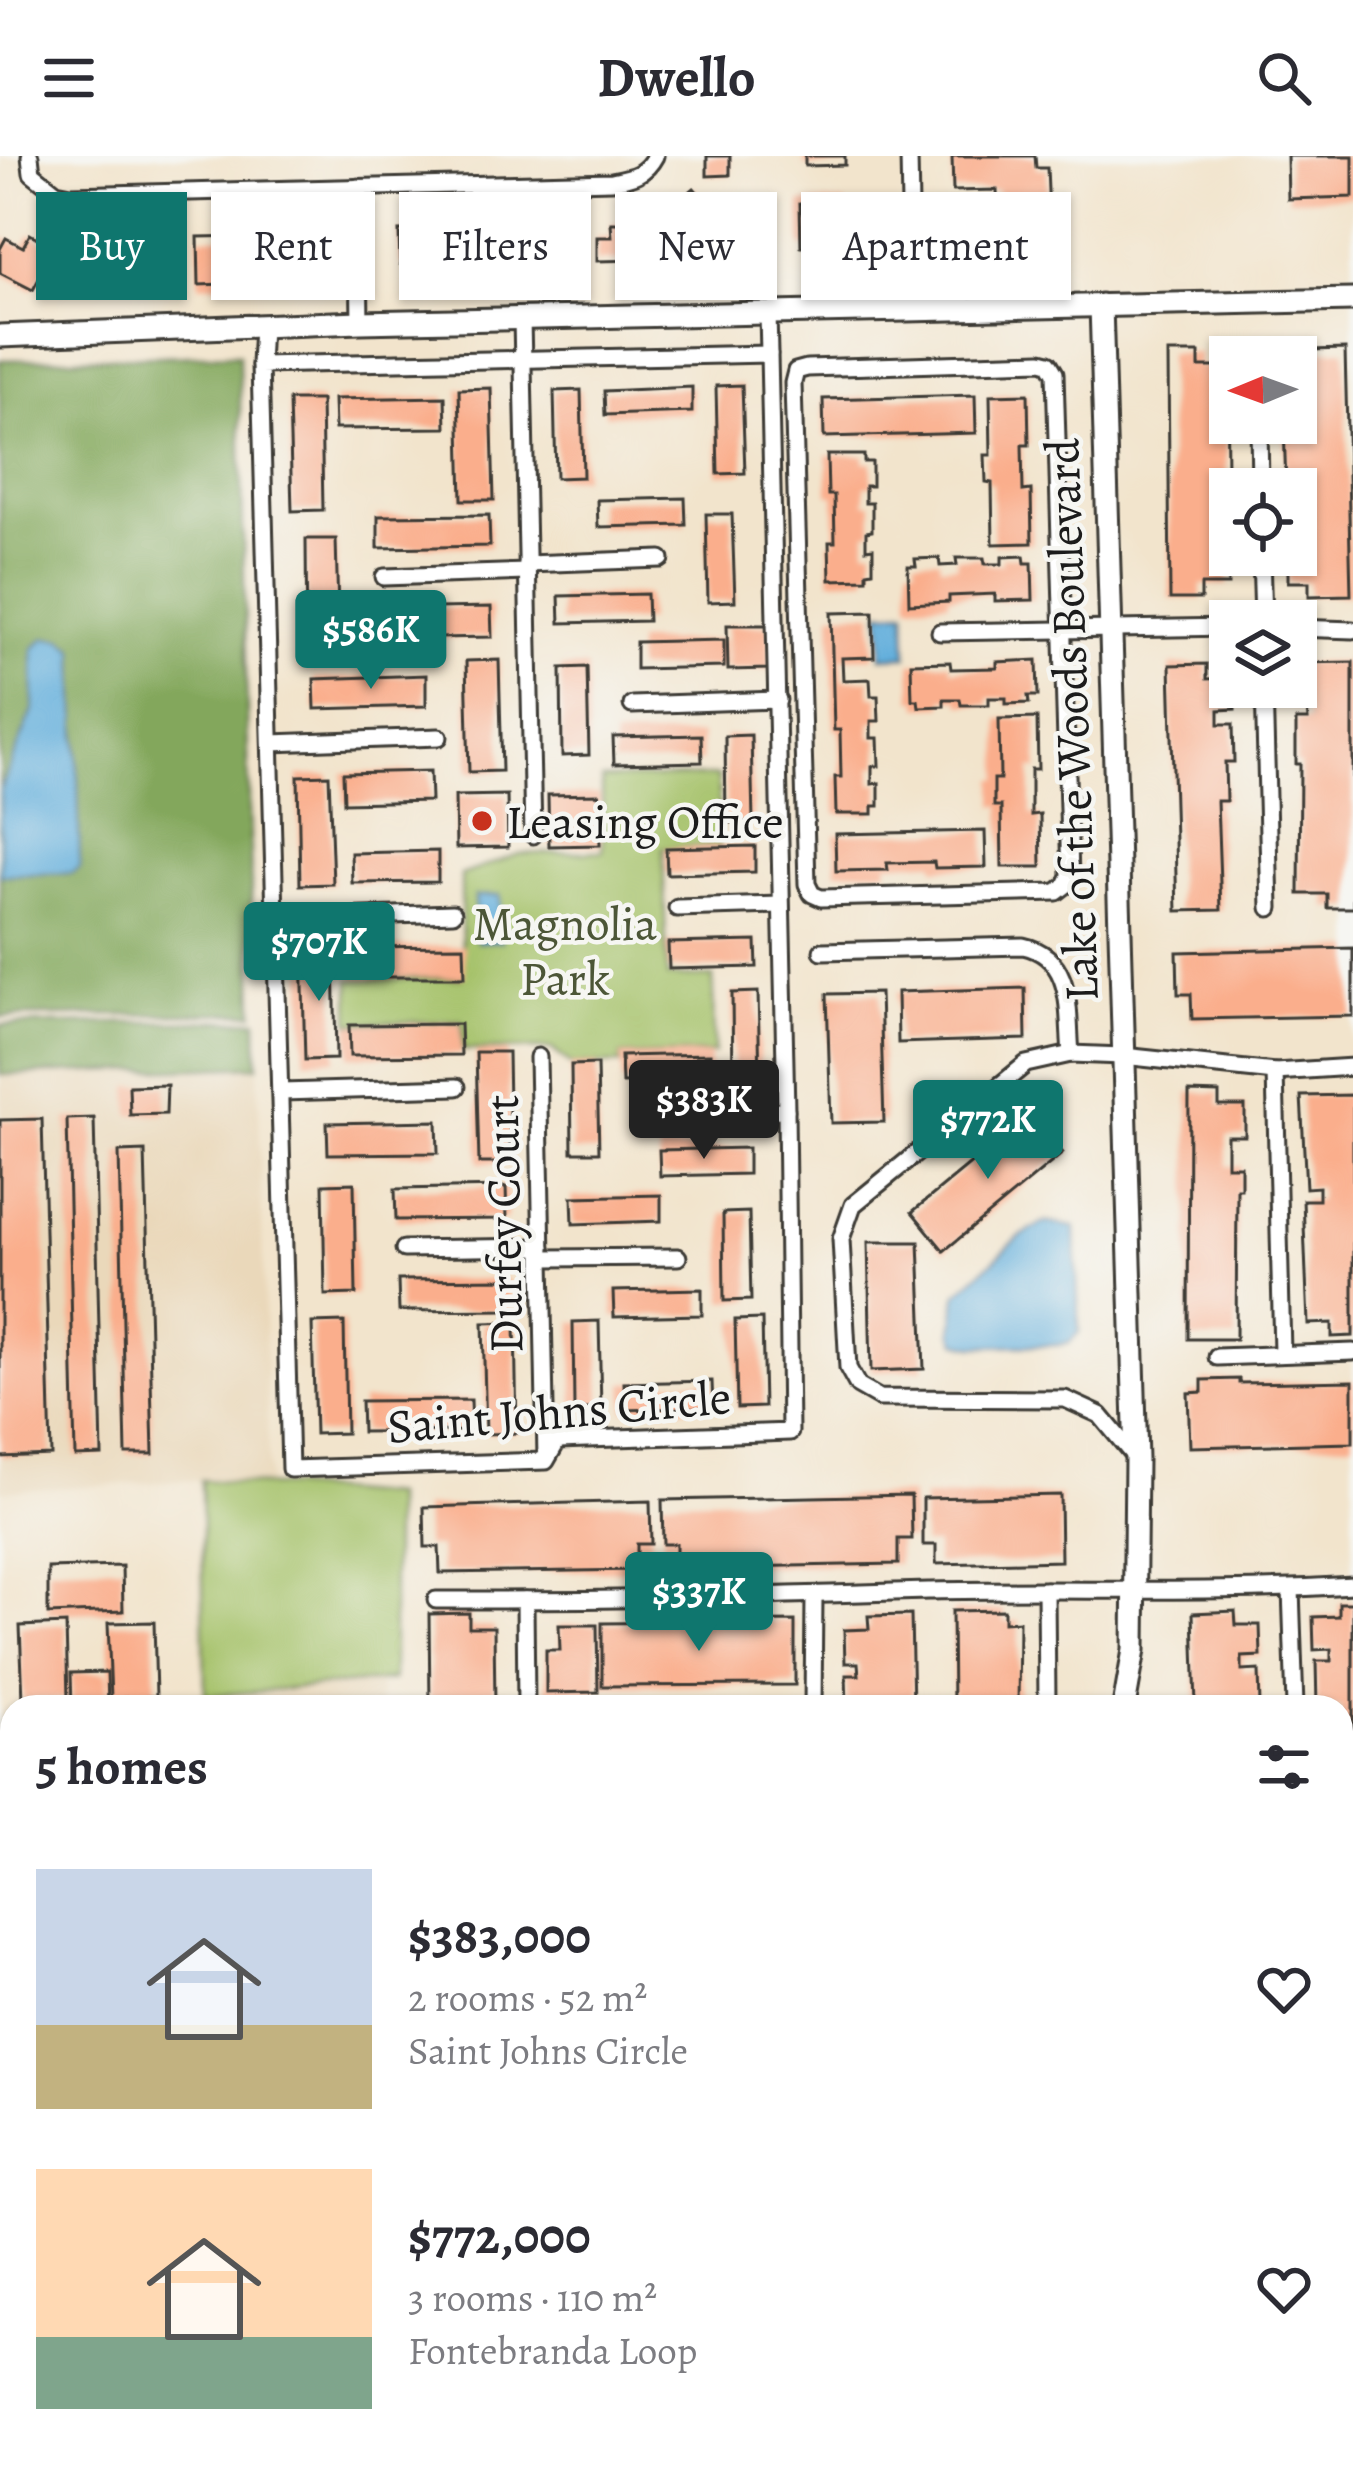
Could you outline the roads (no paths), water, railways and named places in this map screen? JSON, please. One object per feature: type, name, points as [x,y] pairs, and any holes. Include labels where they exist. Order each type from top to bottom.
[{"type":"street","points":[[30,156],[32,173],[70,195],[612,181],[636,177],[652,162]]},
{"type":"street","points":[[909,156],[912,309]]},
{"type":"street","points":[[358,187],[360,322]]},
{"type":"street","points":[[0,336],[360,322],[1353,300]]},
{"type":"street","name":"Lake of the Woods Boulevard","points":[[1101,305],[1136,1459],[1137,1589],[1126,1695]]},
{"type":"street","name":"Saint Johns Circle","points":[[262,326],[290,1469],[546,1461],[558,1440],[790,1432],[768,314]]},
{"type":"street","points":[[522,319],[533,835]]},
{"type":"street","points":[[260,365],[769,355]]},
{"type":"street","points":[[1049,363],[1055,373],[1063,628],[1070,876],[1066,885],[1057,892],[821,898],[812,894],[806,860],[796,371],[1049,363]]},
{"type":"street","points":[[384,577],[662,559]]},
{"type":"street","points":[[940,632],[1209,629]]},
{"type":"street","points":[[1317,629],[1353,630]]},
{"type":"street","points":[[632,705],[778,700]]},
{"type":"street","points":[[1265,708],[1270,908]]},
{"type":"street","points":[[272,743],[440,737]]},
{"type":"street","points":[[676,908],[780,905]]},
{"type":"street","points":[[277,919],[453,913]]},
{"type":"street","points":[[822,951],[1023,946],[1040,950],[1055,962],[1064,979],[1071,1054]]},
{"type":"street","points":[[1136,1459],[1100,1415],[1066,1400],[879,1398],[858,1386],[848,1368],[841,1239],[853,1204],[1026,1064],[1071,1054],[1276,1072],[1353,1067]]},
{"type":"street","name":"Durfey Court","points":[[538,1058],[546,1461]]},
{"type":"street","points":[[1276,1072],[1282,1352]]},
{"type":"street","points":[[281,1092],[457,1087]]},
{"type":"street","points":[[643,1113],[786,1110]]},
{"type":"street","points":[[404,1249],[678,1256]]},
{"type":"street","points":[[1217,1357],[1353,1352]]},
{"type":"street","points":[[436,1600],[1353,1585]]},
{"type":"street","points":[[1291,1589],[1295,1695]]},
{"type":"street","points":[[1046,1590],[1047,1695]]},
{"type":"street","points":[[813,1695],[814,1597]]},
{"type":"street","points":[[525,1600],[526,1695]]},
{"type":"water","points":[[906,611],[907,656],[882,657],[881,612]]},
{"type":"water","points":[[45,638],[62,639],[75,649],[80,867],[72,873],[0,875],[0,791],[34,708],[33,649]]},
{"type":"water","points":[[500,895],[501,941],[477,942],[475,896]]},
{"type":"water","points":[[1044,1222],[1075,1227],[1079,1332],[1070,1342],[1058,1345],[957,1342],[953,1332],[957,1294],[1018,1238]]},
{"type":"place","name":"Leasing Office","points":[[482,821]]},
{"type":"park label","name":"Magnolia Park","points":[[565,950]]}]
